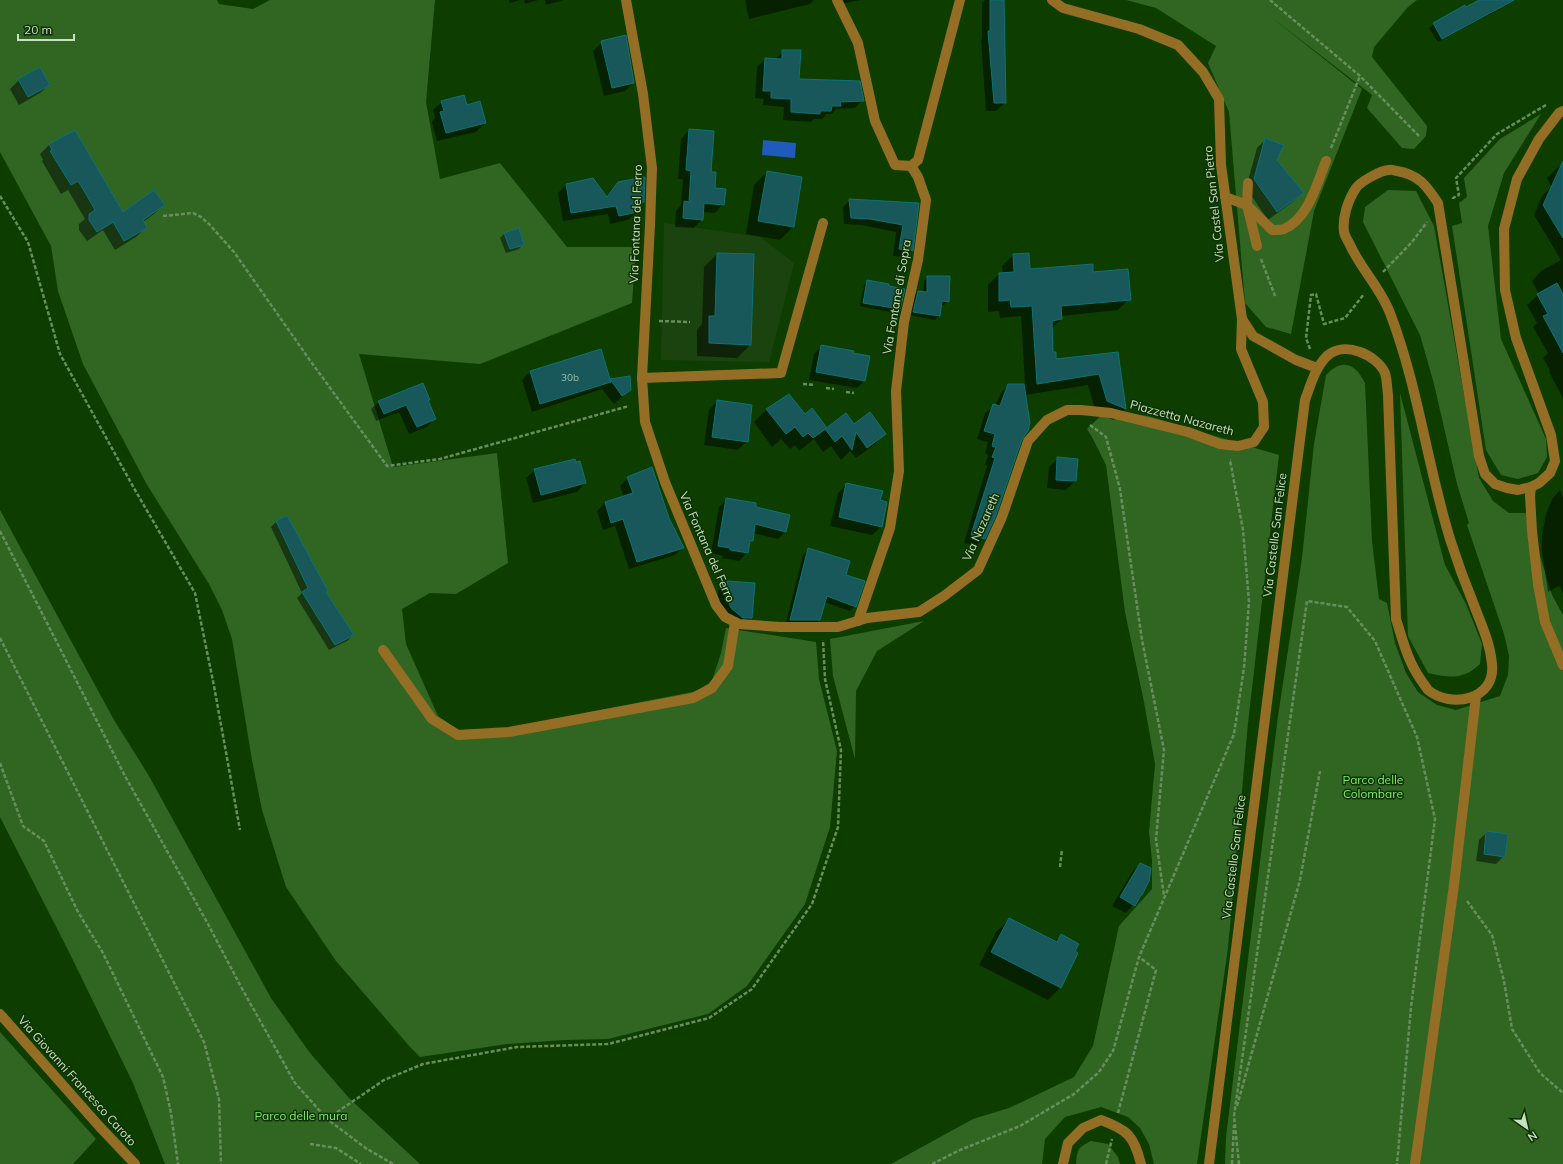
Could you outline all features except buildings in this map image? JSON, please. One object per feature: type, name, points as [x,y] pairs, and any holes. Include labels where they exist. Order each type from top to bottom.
[{"type":"street","name":"Via Fontana del Ferro","points":[[626,0],[643,94],[652,168],[642,378],[645,422],[665,482],[716,605],[725,618],[739,624],[780,627],[838,627],[858,621]]},
{"type":"street","points":[[837,0],[858,43],[874,121],[895,165],[911,166],[918,160],[960,0]]},
{"type":"street","name":"Via Castel San Pietro","points":[[1052,0],[1063,8],[1139,28],[1178,45],[1203,72],[1219,99],[1221,165],[1242,319],[1253,336],[1296,360],[1317,368]]},
{"type":"street","points":[[1414,1164],[1454,885],[1476,696],[1489,684],[1492,666],[1488,641],[1450,540],[1432,475],[1416,398],[1404,350],[1389,310],[1374,283],[1357,259],[1344,233],[1345,210],[1356,186],[1371,177],[1389,170],[1407,173],[1426,184],[1438,203],[1479,456],[1485,474],[1496,484],[1507,488],[1518,490],[1531,487],[1539,483],[1550,474],[1555,461],[1552,435],[1516,338],[1505,290],[1504,229],[1517,179],[1539,139],[1562,115]]},
{"type":"street","points":[[1225,197],[1247,205],[1272,230],[1284,229],[1300,218],[1311,199],[1326,160]]},
{"type":"street","name":"Via Fontane di Sopra","points":[[858,621],[890,528],[899,471],[896,391],[904,322],[918,260],[926,200],[918,177],[911,166]]},
{"type":"street","points":[[1248,183],[1247,205],[1257,246]]},
{"type":"street","points":[[642,378],[781,373],[823,224]]},
{"type":"street","points":[[1242,319],[1241,349],[1263,402],[1264,427],[1254,442]]},
{"type":"street","name":"Via Castello San Felice","points":[[1209,1164],[1305,400],[1317,368],[1328,354],[1342,349],[1355,349],[1373,358],[1385,373],[1388,395],[1396,620],[1404,647],[1414,669],[1428,689],[1444,698],[1462,700],[1476,696]]},
{"type":"street","name":"Piazzetta Nazareth","points":[[1047,420],[1066,410],[1111,413],[1188,432],[1220,444],[1238,446],[1254,442]]},
{"type":"street","name":"Via Nazareth","points":[[858,621],[867,618],[918,612],[944,596],[978,570],[1002,517],[1028,441],[1047,420]]},
{"type":"street","points":[[1531,487],[1530,496],[1532,531],[1538,584],[1545,622],[1563,665]]},
{"type":"street","points":[[383,650],[432,719],[458,735],[509,732],[692,698],[712,688],[728,666],[735,622]]},
{"type":"street","name":"Via Giovanni Francesco Caroto","points":[[0,1014],[99,1126],[135,1164]]},
{"type":"street","points":[[1063,1164],[1068,1143],[1083,1128],[1101,1120],[1115,1125],[1129,1135],[1137,1147],[1142,1164]]},
{"type":"path","points":[[1270,0],[1360,76],[1419,136]]},
{"type":"path","points":[[1326,160],[1360,76]]},
{"type":"path","points":[[1453,205],[1453,198],[1459,195],[1456,178],[1497,134],[1546,105]]},
{"type":"path","points":[[0,196],[28,242],[60,354],[131,483],[195,593],[240,830]]},
{"type":"path","points":[[163,216],[192,214],[201,217],[209,224],[234,252],[308,359],[387,466],[440,458],[644,402]]},
{"type":"path","points":[[1317,368],[1306,338],[1311,295],[1316,294],[1324,324],[1345,318],[1374,283],[1412,242],[1428,220]]},
{"type":"path","points":[[1257,246],[1275,296]]},
{"type":"path","points":[[668,320],[690,322]]},
{"type":"path","points":[[803,384],[815,385]]},
{"type":"path","points":[[826,388],[834,389]]},
{"type":"path","points":[[846,392],[854,393]]},
{"type":"path","points":[[1088,424],[1106,437],[1120,489],[1142,640],[1164,750],[1156,839],[1164,897]]},
{"type":"path","points":[[932,1164],[960,1150],[1020,1126],[1074,1094],[1100,1072],[1113,1052],[1139,957],[1234,734],[1244,668],[1249,602],[1243,530],[1230,460],[1254,442]]},
{"type":"path","points":[[0,531],[125,776],[295,1083],[327,1119],[367,1149],[393,1164]]},
{"type":"path","points":[[1232,1164],[1234,1116],[1307,601],[1346,607],[1375,641],[1417,737],[1435,819],[1411,1007],[1397,1164]]},
{"type":"path","points":[[327,1119],[384,1080],[423,1064],[517,1047],[608,1044],[709,1018],[752,989],[812,904],[838,827],[841,750],[825,679],[822,627]]},
{"type":"path","points":[[0,638],[204,1042],[219,1099],[221,1164]]},
{"type":"path","points":[[0,763],[23,826],[44,841],[78,912],[102,953],[163,1077],[171,1113],[178,1164]]},
{"type":"path","points":[[1239,1164],[1234,1116],[1300,880],[1320,771]]},
{"type":"path","points":[[1060,866],[1062,849]]},
{"type":"path","points":[[1454,885],[1492,935],[1504,981],[1512,1029],[1540,1074],[1563,1093]]},
{"type":"path","points":[[1106,1164],[1156,970],[1139,957]]},
{"type":"path","points":[[310,1144],[336,1148],[361,1164]]},
{"type":"shaded area","points":[[664,223],[760,237],[794,263],[769,362],[661,360]]},
{"type":"green space","points":[[0,0],[217,0],[219,4],[253,9],[270,0],[435,0],[426,102],[440,179],[500,163],[567,247],[636,247],[632,303],[480,364],[359,354],[393,467],[497,453],[508,563],[456,594],[430,593],[402,609],[406,644],[438,716],[458,730],[509,728],[697,691],[712,681],[721,653],[726,628],[816,642],[819,679],[837,751],[830,827],[805,904],[747,986],[708,1014],[608,1039],[507,1044],[420,1057],[336,961],[286,887],[262,810],[252,760],[232,639],[222,610],[209,584],[146,483],[83,364],[58,291],[51,246],[0,152]]},
{"type":"green space","points":[[1126,0],[1417,0],[1408,7],[1374,47],[1372,57],[1427,126],[1426,136],[1414,149],[1402,148],[1367,108],[1372,95],[1267,14],[1362,89],[1314,211],[1291,334],[1266,327],[1245,303],[1229,112],[1208,63],[1216,46],[1156,8]]},
{"type":"green space","points":[[1541,114],[1504,173],[1488,226],[1501,339],[1546,439],[1547,457],[1538,473],[1518,479],[1501,475],[1486,450],[1452,226],[1462,223],[1459,203],[1467,197],[1464,178],[1500,139]]},
{"type":"green space","name":"Parco delle Colombare","points":[[1388,190],[1416,191],[1434,226],[1479,478],[1493,501],[1509,513],[1527,513],[1552,595],[1563,615],[1563,1164],[1225,1164],[1226,1137],[1278,716],[1302,558],[1314,444],[1326,375],[1337,366],[1348,365],[1352,367],[1357,371],[1365,383],[1372,541],[1379,599],[1387,603],[1395,643],[1406,673],[1418,692],[1437,705],[1456,710],[1500,696],[1508,675],[1509,656],[1504,634],[1467,525],[1469,523],[1457,484],[1434,384],[1420,335],[1363,222],[1365,207]]},
{"type":"green space","points":[[1400,393],[1445,565],[1466,604],[1482,644],[1480,664],[1468,673],[1462,675],[1450,677],[1428,673],[1408,636]]},
{"type":"green space","points":[[1107,410],[1148,416],[1279,455],[1248,723],[1228,948],[1197,1164],[1154,1164],[1149,1144],[1140,1128],[1128,1117],[1101,1107],[1065,1117],[1045,1139],[1042,1164],[891,1164],[973,1119],[1009,1108],[1074,1077],[1093,1046],[1119,926],[1152,889],[1152,860],[1149,832],[1155,764],[1144,702],[1125,612],[1106,465],[1087,429]]},
{"type":"green space","name":"Parco delle mura","points":[[0,510],[114,720],[149,776],[271,998],[310,1053],[349,1098],[420,1164],[165,1164],[133,1083],[67,948],[0,817]]},
{"type":"green space","points":[[924,621],[877,651],[856,691],[855,759],[833,676],[830,639]]},
{"type":"green space","points":[[0,1032],[96,1139],[73,1164],[0,1164]]},
{"type":"green space","points":[[1091,1141],[1108,1144],[1118,1157],[1120,1164],[1076,1164],[1079,1150],[1083,1145]]},
{"type":"water","points":[[763,140],[796,143],[795,158],[762,155]]}]
